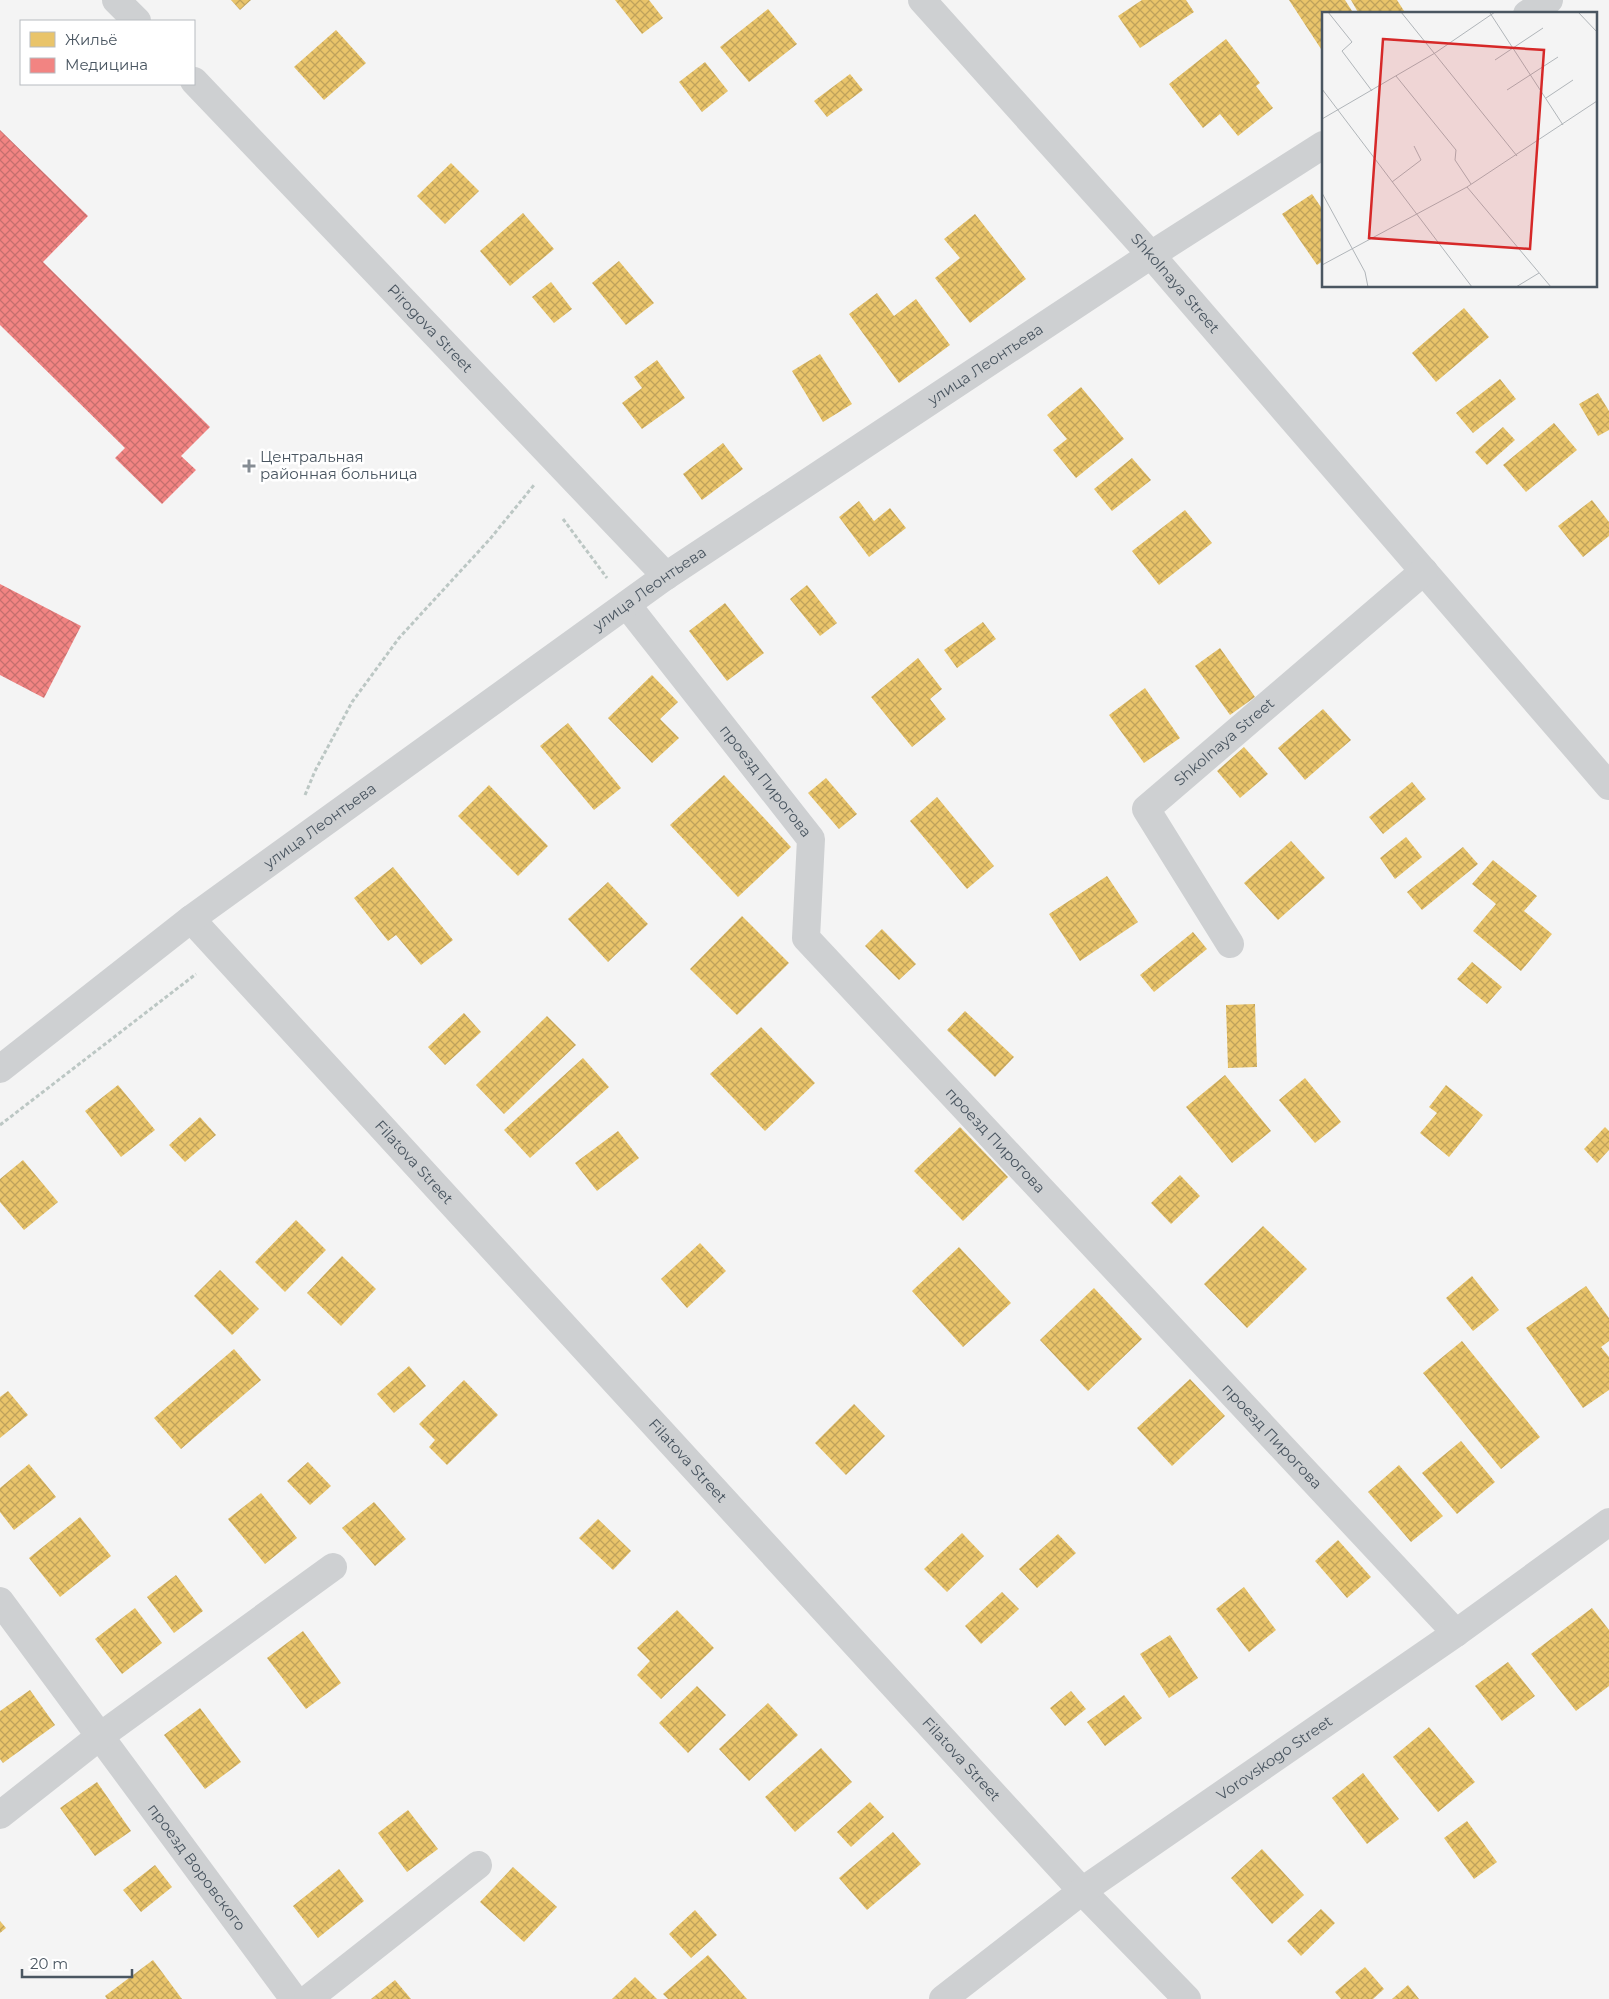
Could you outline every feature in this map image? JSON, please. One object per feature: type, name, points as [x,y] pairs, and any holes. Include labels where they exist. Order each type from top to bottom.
[{"type":"street","points":[[116,0],[135,20]]},
{"type":"street","name":"Shkolnaya Street","points":[[922,0],[1151,255],[1609,786]]},
{"type":"street","points":[[1530,12],[1549,0]]},
{"type":"street","name":"Pirogova Street","points":[[195,82],[666,576]]},
{"type":"street","name":"улица Леонтьева","points":[[0,1069],[191,920],[666,576],[1151,255],[1322,146]]},
{"type":"street","name":"Shkolnaya Street","points":[[1230,944],[1146,809],[1424,571]]},
{"type":"street","name":"проезд Пирогова","points":[[627,604],[811,839],[806,938],[1456,1633]]},
{"type":"street","name":"Filatova Street","points":[[191,920],[1082,1891],[1187,1999]]},
{"type":"street","name":"Vorovskogo Street","points":[[943,1999],[1082,1891],[1456,1633],[1609,1522]]},
{"type":"street","points":[[0,1815],[99,1737],[333,1567]]},
{"type":"street","name":"проезд Воровского","points":[[0,1601],[294,1999]]},
{"type":"street","points":[[308,1999],[478,1865]]},
{"type":"path","points":[[304,796],[315,771],[352,702],[363,686],[399,638],[490,539],[536,483]]},
{"type":"path","points":[[0,1125],[222,954]]},
{"type":"building: Жильё","points":[[231,0],[251,0],[240,10]]},
{"type":"building: Жильё","points":[[615,0],[649,0],[663,18],[642,34]]},
{"type":"building: Жильё","points":[[1142,0],[1186,0],[1194,12],[1140,48],[1118,16]]},
{"type":"building: Жильё","points":[[1289,0],[1345,0],[1353,12],[1322,12],[1322,50]]},
{"type":"building: Жильё","points":[[1351,0],[1397,0],[1405,12],[1358,12]]},
{"type":"building: Жильё","points":[[768,9],[797,44],[749,82],[720,47]]},
{"type":"building: Жильё","points":[[336,30],[366,63],[324,100],[294,67]]},
{"type":"building: Жильё","points":[[1226,39],[1260,83],[1256,86],[1273,108],[1238,136],[1220,114],[1203,128],[1169,84]]},
{"type":"building: Жильё","points":[[705,62],[728,91],[702,112],[679,82]]},
{"type":"building: Жильё","points":[[850,74],[863,90],[827,117],[814,101]]},
{"type":"building: Жильё","points":[[451,163],[479,191],[445,224],[417,196]]},
{"type":"building: Жильё","points":[[1312,194],[1322,209],[1322,262],[1317,265],[1282,214]]},
{"type":"building: Жильё","points":[[523,213],[554,249],[510,286],[480,251]]},
{"type":"building: Жильё","points":[[975,214],[1026,279],[970,323],[935,278],[960,258],[944,239]]},
{"type":"building: Жильё","points":[[619,261],[654,303],[626,325],[592,283]]},
{"type":"building: Жильё","points":[[551,282],[572,309],[554,323],[532,297]]},
{"type":"building: Жильё","points":[[877,293],[894,316],[916,299],[950,345],[899,383],[849,314]]},
{"type":"building: Жильё","points":[[1464,308],[1489,337],[1436,382],[1412,353]]},
{"type":"building: Жильё","points":[[820,354],[852,404],[823,422],[792,371]]},
{"type":"building: Жильё","points":[[657,360],[685,398],[642,429],[622,403],[642,388],[634,377]]},
{"type":"building: Жильё","points":[[1500,379],[1516,399],[1473,433],[1456,413]]},
{"type":"building: Жильё","points":[[1081,387],[1124,439],[1076,478],[1053,450],[1067,439],[1047,415]]},
{"type":"building: Жильё","points":[[1598,393],[1609,411],[1609,430],[1598,436],[1579,404]]},
{"type":"building: Жильё","points":[[1554,423],[1577,450],[1526,492],[1503,465]]},
{"type":"building: Жильё","points":[[1503,427],[1515,440],[1487,465],[1475,452]]},
{"type":"building: Жильё","points":[[723,443],[743,469],[702,500],[683,474]]},
{"type":"building: Жильё","points":[[1132,458],[1151,480],[1112,511],[1094,489]]},
{"type":"building: Жильё","points":[[1592,500],[1609,522],[1609,536],[1583,557],[1558,526]]},
{"type":"building: Жильё","points":[[859,501],[874,521],[890,508],[906,528],[869,557],[839,517]]},
{"type":"building: Жильё","points":[[1185,510],[1212,543],[1159,585],[1132,551]]},
{"type":"building: Жильё","points":[[807,585],[837,623],[820,636],[790,599]]},
{"type":"building: Жильё","points":[[725,603],[764,653],[727,681],[689,631]]},
{"type":"building: Жильё","points":[[983,622],[996,639],[957,668],[944,650]]},
{"type":"building: Жильё","points":[[1220,648],[1255,697],[1230,715],[1195,666]]},
{"type":"building: Жильё","points":[[918,658],[942,689],[930,699],[946,719],[912,747],[871,697]]},
{"type":"building: Жильё","points":[[652,675],[678,702],[660,719],[679,738],[652,763],[608,718]]},
{"type":"building: Жильё","points":[[1145,688],[1180,738],[1144,763],[1109,715]]},
{"type":"building: Жильё","points":[[1323,709],[1351,740],[1305,780],[1278,748]]},
{"type":"building: Жильё","points":[[568,723],[621,788],[594,810],[540,746]]},
{"type":"building: Жильё","points":[[1244,747],[1268,774],[1240,798],[1217,771]]},
{"type":"building: Жильё","points":[[724,775],[791,847],[738,897],[670,825]]},
{"type":"building: Жильё","points":[[826,778],[857,814],[839,829],[808,793]]},
{"type":"building: Жильё","points":[[1412,782],[1426,799],[1383,834],[1369,817]]},
{"type":"building: Жильё","points":[[489,785],[548,846],[518,876],[458,816]]},
{"type":"building: Жильё","points":[[937,797],[994,866],[967,889],[910,821]]},
{"type":"building: Жильё","points":[[1406,837],[1422,857],[1395,879],[1380,858]]},
{"type":"building: Жильё","points":[[1291,841],[1325,878],[1278,920],[1244,883]]},
{"type":"building: Жильё","points":[[1463,847],[1478,864],[1422,910],[1407,892]]},
{"type":"building: Жильё","points":[[1493,860],[1537,896],[1524,911],[1552,934],[1521,971],[1473,931],[1496,904],[1472,884]]},
{"type":"building: Жильё","points":[[393,867],[453,940],[421,965],[396,935],[388,941],[354,898]]},
{"type":"building: Жильё","points":[[1107,876],[1138,922],[1080,961],[1049,914]]},
{"type":"building: Жильё","points":[[608,882],[648,924],[608,962],[568,919]]},
{"type":"building: Жильё","points":[[742,916],[789,963],[737,1015],[690,969]]},
{"type":"building: Жильё","points":[[882,929],[916,964],[899,980],[865,946]]},
{"type":"building: Жильё","points":[[1193,932],[1207,949],[1154,992],[1140,975]]},
{"type":"building: Жильё","points":[[1472,962],[1502,987],[1487,1004],[1457,979]]},
{"type":"building: Жильё","points":[[1255,1004],[1257,1067],[1228,1068],[1226,1005]]},
{"type":"building: Жильё","points":[[965,1011],[1014,1057],[995,1077],[947,1030]]},
{"type":"building: Жильё","points":[[464,1013],[481,1032],[445,1065],[428,1047]]},
{"type":"building: Жильё","points":[[547,1016],[576,1045],[504,1114],[476,1085]]},
{"type":"building: Жильё","points":[[761,1027],[815,1083],[765,1131],[710,1074]]},
{"type":"building: Жильё","points":[[583,1058],[609,1087],[530,1158],[504,1130]]},
{"type":"building: Жильё","points":[[1225,1075],[1271,1131],[1232,1163],[1186,1107]]},
{"type":"building: Жильё","points":[[1305,1078],[1341,1122],[1315,1143],[1279,1100]]},
{"type":"building: Жильё","points":[[118,1085],[155,1130],[121,1157],[85,1111]]},
{"type":"building: Жильё","points":[[1446,1085],[1483,1115],[1449,1157],[1420,1133],[1437,1113],[1429,1107]]},
{"type":"building: Жильё","points":[[200,1117],[216,1135],[185,1162],[169,1145]]},
{"type":"building: Жильё","points":[[960,1127],[1008,1177],[963,1221],[914,1171]]},
{"type":"building: Жильё","points":[[1605,1127],[1609,1131],[1609,1150],[1597,1163],[1584,1149]]},
{"type":"building: Жильё","points":[[618,1131],[639,1158],[597,1191],[575,1163]]},
{"type":"building: Жильё","points":[[23,1160],[58,1202],[24,1230],[0,1202],[0,1179]]},
{"type":"building: Жильё","points":[[1180,1175],[1200,1196],[1171,1224],[1151,1203]]},
{"type":"building: Жильё","points":[[296,1220],[326,1250],[285,1292],[255,1262]]},
{"type":"building: Жильё","points":[[1263,1226],[1307,1269],[1247,1328],[1204,1284]]},
{"type":"building: Жильё","points":[[700,1243],[726,1271],[687,1308],[661,1279]]},
{"type":"building: Жильё","points":[[959,1247],[1011,1303],[963,1347],[912,1291]]},
{"type":"building: Жильё","points":[[342,1256],[376,1289],[341,1326],[307,1293]]},
{"type":"building: Жильё","points":[[220,1270],[259,1309],[232,1335],[194,1296]]},
{"type":"building: Жильё","points":[[1472,1276],[1499,1310],[1473,1331],[1446,1298]]},
{"type":"building: Жильё","points":[[1586,1286],[1609,1318],[1609,1341],[1601,1347],[1609,1357],[1609,1390],[1583,1408],[1526,1328]]},
{"type":"building: Жильё","points":[[1094,1288],[1142,1339],[1088,1391],[1040,1340]]},
{"type":"building: Жильё","points":[[1462,1341],[1540,1437],[1501,1469],[1423,1373]]},
{"type":"building: Жильё","points":[[234,1349],[261,1380],[181,1449],[154,1418]]},
{"type":"building: Жильё","points":[[409,1366],[426,1386],[394,1413],[377,1394]]},
{"type":"building: Жильё","points":[[1190,1379],[1225,1416],[1172,1466],[1137,1428]]},
{"type":"building: Жильё","points":[[464,1380],[498,1415],[447,1465],[429,1447],[435,1440],[419,1424]]},
{"type":"building: Жильё","points":[[8,1391],[28,1415],[0,1438],[0,1397]]},
{"type":"building: Жильё","points":[[854,1404],[885,1436],[846,1475],[815,1443]]},
{"type":"building: Жильё","points":[[1461,1441],[1495,1482],[1457,1514],[1422,1473]]},
{"type":"building: Жильё","points":[[308,1462],[331,1486],[310,1505],[287,1481]]},
{"type":"building: Жильё","points":[[29,1464],[56,1497],[14,1530],[0,1512],[0,1488]]},
{"type":"building: Жильё","points":[[1399,1465],[1443,1516],[1411,1542],[1368,1492]]},
{"type":"building: Жильё","points":[[261,1493],[297,1538],[265,1564],[228,1519]]},
{"type":"building: Жильё","points":[[374,1502],[406,1539],[375,1566],[342,1528]]},
{"type":"building: Жильё","points":[[80,1517],[111,1556],[60,1597],[29,1558]]},
{"type":"building: Жильё","points":[[598,1519],[631,1551],[613,1570],[579,1538]]},
{"type":"building: Жильё","points":[[962,1533],[984,1556],[947,1592],[924,1569]]},
{"type":"building: Жильё","points":[[1058,1534],[1076,1553],[1037,1588],[1019,1569]]},
{"type":"building: Жильё","points":[[1338,1540],[1371,1577],[1347,1598],[1315,1561]]},
{"type":"building: Жильё","points":[[176,1575],[203,1611],[174,1633],[147,1597]]},
{"type":"building: Жильё","points":[[1244,1587],[1276,1630],[1249,1652],[1216,1609]]},
{"type":"building: Жильё","points":[[1002,1592],[1019,1609],[981,1644],[965,1626]]},
{"type":"building: Жильё","points":[[135,1608],[162,1643],[122,1674],[95,1639]]},
{"type":"building: Жильё","points":[[1592,1608],[1609,1630],[1609,1686],[1576,1711],[1531,1654]]},
{"type":"building: Жильё","points":[[677,1610],[714,1648],[661,1699],[637,1675],[650,1661],[637,1648]]},
{"type":"building: Жильё","points":[[303,1631],[341,1683],[306,1709],[267,1658]]},
{"type":"building: Жильё","points":[[1170,1635],[1198,1678],[1169,1698],[1140,1654]]},
{"type":"building: Жильё","points":[[1508,1662],[1535,1696],[1502,1721],[1475,1686]]},
{"type":"building: Жильё","points":[[697,1686],[726,1715],[688,1753],[659,1723]]},
{"type":"building: Жильё","points":[[30,1690],[55,1725],[3,1763],[0,1759],[0,1711]]},
{"type":"building: Жильё","points":[[1071,1691],[1086,1709],[1065,1726],[1050,1708]]},
{"type":"building: Жильё","points":[[1124,1695],[1142,1718],[1105,1746],[1087,1722]]},
{"type":"building: Жильё","points":[[768,1703],[798,1735],[749,1781],[719,1749]]},
{"type":"building: Жильё","points":[[200,1708],[241,1762],[205,1789],[164,1735]]},
{"type":"building: Жильё","points":[[1429,1727],[1475,1782],[1438,1812],[1393,1757]]},
{"type":"building: Жильё","points":[[821,1748],[852,1782],[795,1832],[765,1797]]},
{"type":"building: Жильё","points":[[1363,1773],[1399,1819],[1367,1844],[1332,1798]]},
{"type":"building: Жильё","points":[[97,1782],[131,1831],[95,1856],[60,1808]]},
{"type":"building: Жильё","points":[[870,1802],[884,1817],[851,1847],[837,1832]]},
{"type":"building: Жильё","points":[[408,1810],[438,1849],[407,1872],[378,1833]]},
{"type":"building: Жильё","points":[[1467,1821],[1497,1862],[1474,1879],[1444,1838]]},
{"type":"building: Жильё","points":[[893,1832],[921,1864],[867,1910],[839,1878]]},
{"type":"building: Жильё","points":[[1262,1849],[1304,1895],[1272,1924],[1231,1878]]},
{"type":"building: Жильё","points":[[155,1865],[172,1887],[141,1912],[123,1890]]},
{"type":"building: Жильё","points":[[513,1867],[557,1907],[524,1942],[480,1902]]},
{"type":"building: Жильё","points":[[339,1869],[364,1901],[318,1938],[293,1906]]},
{"type":"building: Жильё","points":[[1321,1909],[1335,1923],[1301,1956],[1287,1941]]},
{"type":"building: Жильё","points":[[695,1910],[717,1935],[691,1958],[669,1934]]},
{"type":"building: Жильё","points":[[0,1921],[6,1928],[0,1933]]},
{"type":"building: Жильё","points":[[708,1955],[747,1999],[668,1999],[663,1994]]},
{"type":"building: Жильё","points":[[153,1960],[182,1999],[107,1999],[105,1996]]},
{"type":"building: Жильё","points":[[1365,1967],[1384,1989],[1373,1999],[1341,1999],[1335,1992]]},
{"type":"building: Жильё","points":[[635,1977],[657,1999],[612,1999]]},
{"type":"building: Жильё","points":[[395,1980],[411,1999],[371,1999]]},
{"type":"building: Жильё","points":[[1408,1985],[1419,1999],[1392,1999]]},
{"type":"building: Медицина","points":[[0,130],[88,216],[43,262],[210,427],[181,456],[196,470],[162,504],[115,458],[125,448],[0,325]]},
{"type":"building: Медицина","points":[[0,584],[81,626],[44,698],[0,675]]},
{"type":"place","name":"Центральная районная больница","points":[[249,466]]}]
